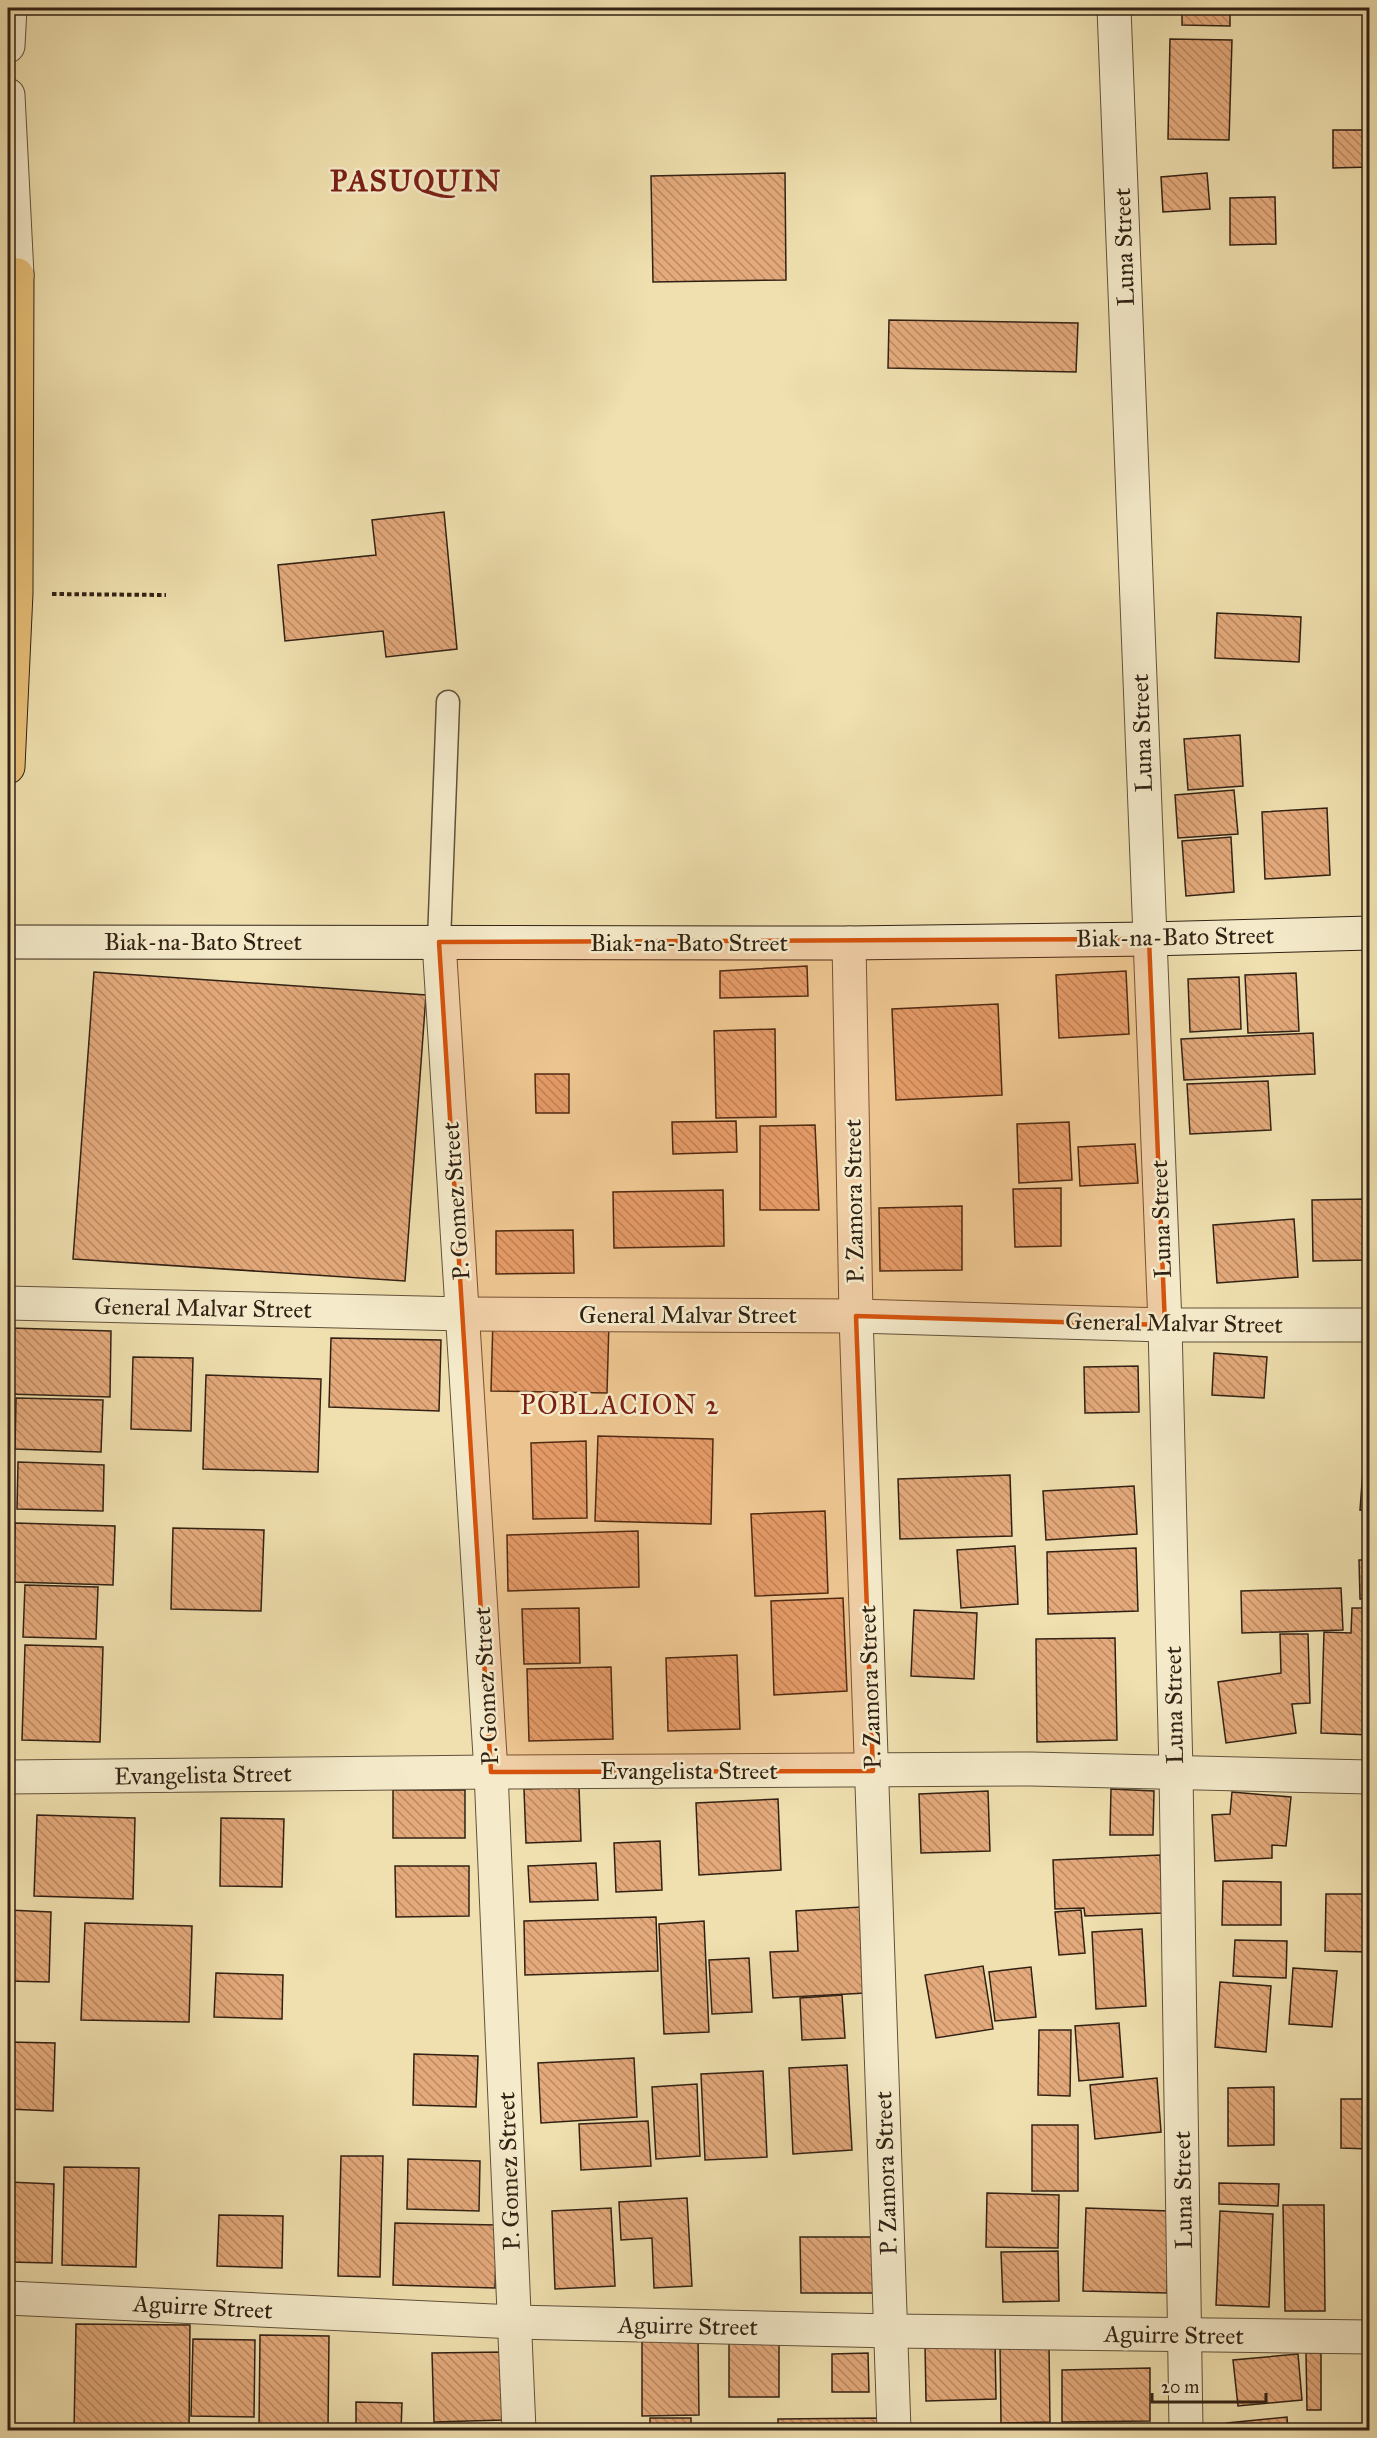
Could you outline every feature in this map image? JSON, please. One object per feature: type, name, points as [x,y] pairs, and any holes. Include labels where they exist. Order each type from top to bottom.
[{"type":"main road","points":[[8,767],[16,593],[12,274]]},
{"type":"street","points":[[8,46],[10,8]]},
{"type":"street","name":"Luna Street","points":[[1114,8],[1166,1324],[1176,1772],[1186,2430]]},
{"type":"street","points":[[8,95],[12,274]]},
{"type":"street","name":"Biak-na-Bato Street","points":[[8,942],[849,943],[1370,933]]},
{"type":"street","name":"P. Gomez Street","points":[[439,942],[491,1772],[519,2430]]},
{"type":"street","name":"P. Zamora Street","points":[[849,943],[856,1316],[894,2430]]},
{"type":"street","name":"General Malvar Street","points":[[8,1303],[464,1314],[856,1316],[1166,1324],[1370,1325]]},
{"type":"street","name":"Evangelista Street","points":[[8,1777],[1031,1769],[1370,1778]]},
{"type":"street","name":"Aguirre Street","points":[[8,2298],[515,2322],[892,2331],[1370,2337]]},
{"type":"lane","points":[[439,942],[448,702]]},
{"type":"path","points":[[16,593],[166,595]]},
{"type":"highlighted area","points":[[1149,939],[1165,1325],[856,1316],[873,1771],[491,1772],[439,942]]},
{"type":"building","points":[[1182,8],[1230,8],[1230,26],[1182,25]]},
{"type":"building","points":[[1170,39],[1232,40],[1229,140],[1168,139]]},
{"type":"building","points":[[1333,130],[1370,130],[1370,167],[1333,168]]},
{"type":"building","points":[[785,173],[786,280],[653,282],[651,176]]},
{"type":"building","points":[[1207,173],[1210,209],[1163,212],[1161,177]]},
{"type":"building","points":[[1275,197],[1276,244],[1230,245],[1230,198]]},
{"type":"building","points":[[889,320],[1078,323],[1076,372],[888,368]]},
{"type":"building","points":[[444,512],[457,649],[386,657],[383,631],[285,641],[278,565],[376,555],[372,520]]},
{"type":"building","points":[[1217,613],[1301,617],[1299,662],[1215,658]]},
{"type":"building","points":[[1240,735],[1243,786],[1188,790],[1184,739]]},
{"type":"building","points":[[1234,790],[1238,834],[1178,838],[1175,795]]},
{"type":"building","points":[[1327,808],[1330,875],[1265,879],[1262,812]]},
{"type":"building","points":[[1231,837],[1234,892],[1186,896],[1182,841]]},
{"type":"building","points":[[807,966],[808,996],[720,998],[720,971]]},
{"type":"building","points":[[1126,971],[1129,1034],[1059,1038],[1056,975]]},
{"type":"building","points":[[94,972],[426,995],[405,1281],[73,1259]]},
{"type":"building","points":[[1296,973],[1299,1031],[1248,1033],[1245,975]]},
{"type":"building","points":[[1239,977],[1241,1029],[1190,1032],[1188,979]]},
{"type":"building","points":[[998,1004],[1002,1095],[896,1100],[892,1009]]},
{"type":"building","points":[[775,1029],[776,1117],[716,1118],[714,1031]]},
{"type":"building","points":[[1313,1033],[1315,1074],[1184,1080],[1181,1039]]},
{"type":"building","points":[[535,1074],[569,1074],[569,1113],[536,1113]]},
{"type":"building","points":[[1268,1081],[1271,1130],[1190,1134],[1187,1084]]},
{"type":"building","points":[[736,1121],[737,1152],[673,1154],[672,1122]]},
{"type":"building","points":[[1069,1122],[1072,1180],[1019,1183],[1017,1124]]},
{"type":"building","points":[[815,1125],[819,1210],[760,1210],[760,1126]]},
{"type":"building","points":[[1135,1144],[1138,1183],[1080,1186],[1078,1147]]},
{"type":"building","points":[[1061,1188],[1061,1246],[1015,1247],[1013,1189]]},
{"type":"building","points":[[723,1190],[724,1246],[614,1248],[613,1192]]},
{"type":"building","points":[[1368,1199],[1369,1260],[1313,1261],[1312,1200]]},
{"type":"building","points":[[962,1206],[962,1270],[880,1271],[879,1208]]},
{"type":"building","points":[[1294,1219],[1298,1277],[1217,1283],[1213,1225]]},
{"type":"building","points":[[573,1230],[574,1273],[496,1274],[496,1231]]},
{"type":"building","points":[[493,1319],[609,1321],[607,1393],[491,1391]]},
{"type":"building","points":[[10,1328],[111,1331],[110,1397],[8,1394]]},
{"type":"building","points":[[331,1338],[441,1340],[439,1411],[329,1407]]},
{"type":"building","points":[[1214,1353],[1267,1357],[1264,1398],[1212,1395]]},
{"type":"building","points":[[133,1357],[193,1358],[191,1431],[131,1429]]},
{"type":"building","points":[[1138,1366],[1139,1412],[1085,1413],[1084,1367]]},
{"type":"building","points":[[206,1375],[321,1379],[318,1472],[203,1469]]},
{"type":"building","points":[[16,1398],[103,1400],[101,1452],[15,1449]]},
{"type":"building","points":[[598,1436],[713,1439],[711,1524],[595,1521]]},
{"type":"building","points":[[586,1441],[587,1518],[533,1519],[531,1443]]},
{"type":"building","points":[[18,1462],[104,1465],[103,1511],[17,1509]]},
{"type":"building","points":[[1363,1470],[1370,1470],[1370,1511],[1360,1510]]},
{"type":"building","points":[[1010,1475],[1012,1536],[900,1539],[898,1479]]},
{"type":"building","points":[[1134,1486],[1137,1534],[1046,1540],[1043,1491]]},
{"type":"building","points":[[825,1511],[828,1593],[755,1596],[751,1514]]},
{"type":"building","points":[[15,1523],[115,1526],[113,1585],[13,1582]]},
{"type":"building","points":[[173,1528],[264,1530],[261,1611],[171,1609]]},
{"type":"building","points":[[638,1531],[639,1587],[508,1591],[507,1535]]},
{"type":"building","points":[[1015,1546],[1018,1604],[961,1608],[957,1550]]},
{"type":"building","points":[[1136,1548],[1138,1611],[1048,1614],[1047,1552]]},
{"type":"building","points":[[1359,1560],[1370,1560],[1370,1599],[1360,1599]]},
{"type":"building","points":[[25,1585],[98,1587],[96,1639],[23,1637]]},
{"type":"building","points":[[1341,1588],[1343,1630],[1242,1633],[1241,1591]]},
{"type":"building","points":[[843,1598],[847,1691],[774,1695],[771,1601]]},
{"type":"building","points":[[579,1608],[580,1663],[524,1664],[522,1609]]},
{"type":"building","points":[[1352,1608],[1370,1608],[1370,1735],[1321,1733],[1324,1632],[1351,1633]]},
{"type":"building","points":[[914,1610],[977,1613],[974,1679],[911,1676]]},
{"type":"building","points":[[1280,1634],[1308,1634],[1310,1703],[1292,1704],[1296,1733],[1226,1743],[1218,1682],[1281,1673]]},
{"type":"building","points":[[1115,1638],[1117,1740],[1037,1742],[1036,1639]]},
{"type":"building","points":[[25,1645],[103,1647],[100,1742],[22,1740]]},
{"type":"building","points":[[737,1655],[740,1729],[668,1731],[666,1658]]},
{"type":"building","points":[[611,1667],[613,1739],[529,1741],[527,1669]]},
{"type":"building","points":[[579,1787],[581,1841],[526,1843],[524,1789]]},
{"type":"building","points":[[1111,1789],[1154,1791],[1153,1835],[1110,1835]]},
{"type":"building","points":[[393,1790],[465,1790],[465,1838],[393,1838]]},
{"type":"building","points":[[988,1791],[990,1851],[921,1853],[919,1794]]},
{"type":"building","points":[[1232,1792],[1291,1797],[1286,1846],[1272,1845],[1272,1858],[1215,1861],[1212,1815],[1230,1814]]},
{"type":"building","points":[[778,1799],[781,1870],[699,1875],[696,1803]]},
{"type":"building","points":[[37,1815],[135,1818],[133,1899],[34,1896]]},
{"type":"building","points":[[221,1818],[284,1819],[282,1887],[220,1886]]},
{"type":"building","points":[[660,1841],[662,1890],[616,1892],[614,1843]]},
{"type":"building","points":[[1160,1855],[1163,1913],[1085,1916],[1084,1908],[1055,1909],[1053,1860]]},
{"type":"building","points":[[596,1863],[598,1900],[530,1902],[528,1866]]},
{"type":"building","points":[[395,1866],[469,1866],[469,1916],[396,1917]]},
{"type":"building","points":[[1223,1881],[1281,1882],[1281,1925],[1222,1925]]},
{"type":"building","points":[[1326,1894],[1370,1894],[1370,1952],[1325,1951]]},
{"type":"building","points":[[861,1907],[866,1993],[773,1998],[770,1952],[798,1951],[796,1911]]},
{"type":"building","points":[[8,1910],[51,1912],[49,1982],[8,1981]]},
{"type":"building","points":[[1081,1910],[1085,1953],[1059,1955],[1055,1912]]},
{"type":"building","points":[[656,1917],[658,1971],[525,1975],[524,1921]]},
{"type":"building","points":[[704,1921],[709,2032],[664,2034],[659,1924]]},
{"type":"building","points":[[85,1923],[192,1926],[189,2022],[81,2020]]},
{"type":"building","points":[[1142,1929],[1146,2006],[1096,2009],[1092,1932]]},
{"type":"building","points":[[1235,1940],[1287,1941],[1286,1978],[1233,1976]]},
{"type":"building","points":[[749,1958],[752,2012],[712,2014],[709,1960]]},
{"type":"building","points":[[983,1966],[993,2029],[936,2038],[925,1975]]},
{"type":"building","points":[[1031,1967],[1036,2017],[995,2021],[989,1972]]},
{"type":"building","points":[[1293,1968],[1337,1971],[1332,2027],[1289,2024]]},
{"type":"building","points":[[216,1973],[283,1975],[282,2019],[214,2017]]},
{"type":"building","points":[[1220,1982],[1271,1986],[1266,2052],[1215,2047]]},
{"type":"building","points":[[842,1995],[845,2038],[802,2040],[800,1998]]},
{"type":"building","points":[[1119,2023],[1123,2077],[1079,2081],[1075,2026]]},
{"type":"building","points":[[1039,2030],[1071,2030],[1070,2096],[1038,2095]]},
{"type":"building","points":[[8,2042],[55,2043],[53,2111],[8,2109]]},
{"type":"building","points":[[414,2054],[478,2056],[476,2107],[413,2105]]},
{"type":"building","points":[[634,2058],[637,2117],[541,2123],[538,2063]]},
{"type":"building","points":[[847,2065],[852,2150],[793,2154],[789,2068]]},
{"type":"building","points":[[763,2071],[767,2157],[705,2160],[701,2074]]},
{"type":"building","points":[[1157,2078],[1161,2132],[1095,2139],[1090,2085]]},
{"type":"building","points":[[697,2084],[700,2156],[656,2159],[652,2087]]},
{"type":"building","points":[[1274,2087],[1274,2145],[1228,2146],[1228,2088]]},
{"type":"building","points":[[1341,2099],[1370,2099],[1370,2149],[1341,2148]]},
{"type":"building","points":[[648,2121],[651,2166],[581,2170],[579,2124]]},
{"type":"building","points":[[1032,2125],[1078,2125],[1078,2191],[1032,2191]]},
{"type":"building","points":[[341,2156],[383,2156],[380,2277],[338,2276]]},
{"type":"building","points":[[408,2159],[480,2161],[479,2211],[407,2209]]},
{"type":"building","points":[[64,2167],[139,2168],[136,2267],[62,2265]]},
{"type":"building","points":[[8,2182],[54,2184],[52,2263],[8,2262]]},
{"type":"building","points":[[1219,2183],[1279,2184],[1278,2206],[1219,2204]]},
{"type":"building","points":[[987,2193],[1059,2195],[1058,2248],[986,2247]]},
{"type":"building","points":[[687,2198],[692,2286],[654,2288],[652,2238],[621,2240],[619,2202]]},
{"type":"building","points":[[1283,2205],[1324,2205],[1325,2311],[1285,2311]]},
{"type":"building","points":[[611,2208],[615,2286],[555,2289],[552,2211]]},
{"type":"building","points":[[1086,2208],[1169,2211],[1167,2293],[1083,2291]]},
{"type":"building","points":[[1220,2211],[1273,2214],[1269,2307],[1216,2305]]},
{"type":"building","points":[[219,2215],[283,2216],[282,2268],[217,2266]]},
{"type":"building","points":[[395,2223],[497,2225],[495,2288],[393,2285]]},
{"type":"building","points":[[800,2237],[877,2237],[877,2293],[801,2293]]},
{"type":"building","points":[[1058,2251],[1059,2301],[1003,2302],[1001,2252]]},
{"type":"building","points":[[76,2324],[190,2325],[189,2430],[74,2430]]},
{"type":"building","points":[[260,2335],[329,2336],[328,2430],[259,2430]]},
{"type":"building","points":[[698,2336],[699,2415],[642,2416],[642,2337]]},
{"type":"building","points":[[193,2339],[255,2340],[254,2417],[191,2416]]},
{"type":"building","points":[[779,2342],[779,2397],[729,2397],[729,2343]]},
{"type":"building","points":[[995,2342],[996,2399],[926,2401],[925,2343]]},
{"type":"building","points":[[1049,2344],[1050,2422],[1001,2423],[1000,2345]]},
{"type":"building","points":[[503,2352],[504,2420],[434,2422],[432,2353]]},
{"type":"building","points":[[868,2353],[869,2392],[832,2392],[832,2354]]},
{"type":"building","points":[[1306,2353],[1321,2353],[1321,2410],[1307,2410]]},
{"type":"building","points":[[1298,2354],[1302,2400],[1238,2406],[1233,2360]]},
{"type":"building","points":[[1150,2368],[1150,2421],[1062,2422],[1062,2370]]},
{"type":"building","points":[[356,2402],[402,2403],[401,2430],[356,2430]]},
{"type":"building","points":[[1287,2417],[1288,2430],[1228,2430],[1227,2423]]},
{"type":"building","points":[[650,2418],[691,2418],[691,2430],[650,2430]]},
{"type":"building","points":[[879,2418],[879,2430],[778,2430],[778,2419]]},
{"type":"district","name":"PASUQUIN","points":[[416,181]]},
{"type":"district","name":"POBLACION 2","points":[[620,1404]]}]
